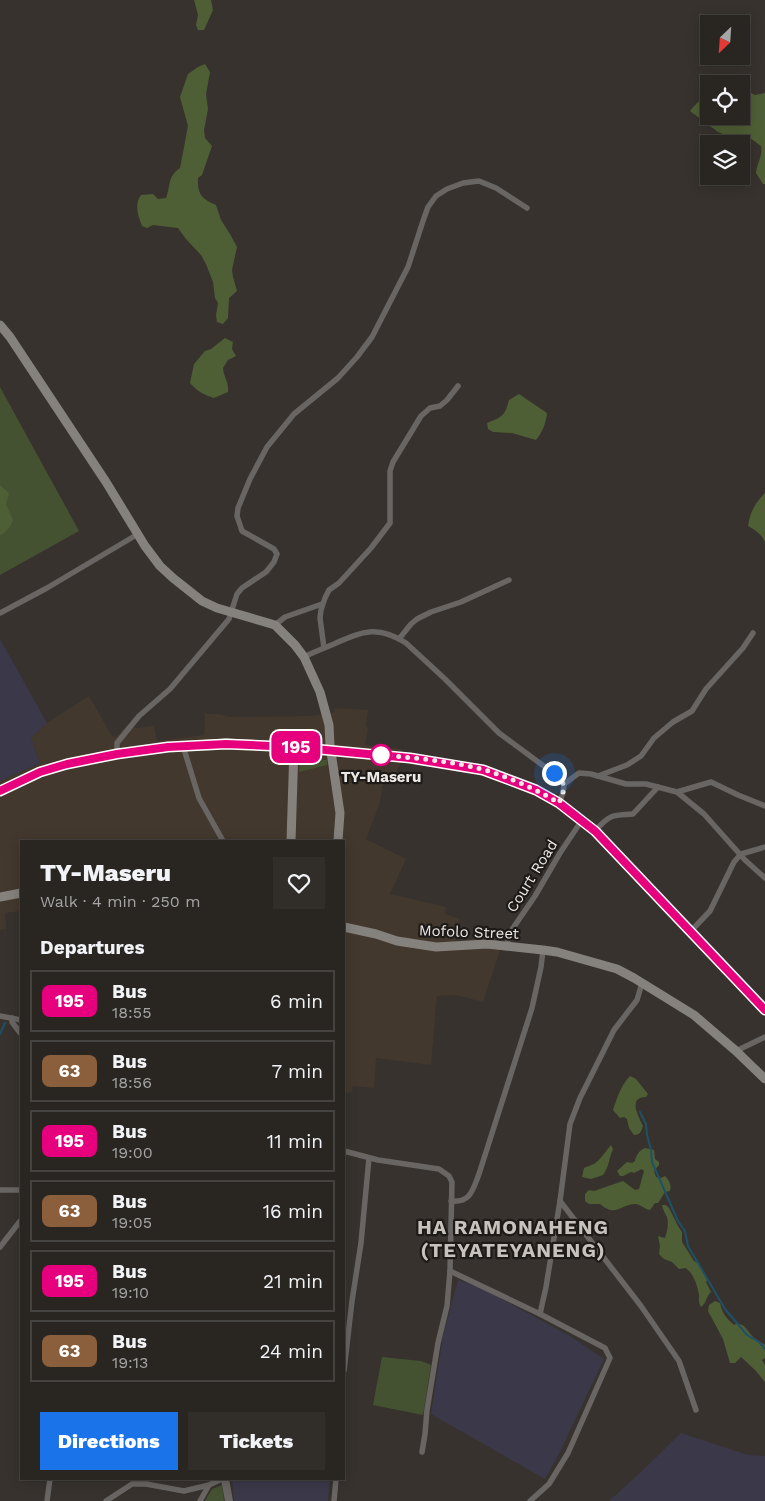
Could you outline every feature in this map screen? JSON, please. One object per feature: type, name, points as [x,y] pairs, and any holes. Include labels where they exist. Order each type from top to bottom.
[{"type":"main road","points":[[0,325],[10,336],[106,482],[145,546],[160,566],[202,601],[231,613],[275,625],[304,657],[320,692],[329,725],[340,813],[338,840]]},
{"type":"main road","points":[[0,791],[40,772],[67,764],[117,754],[183,746],[226,744],[294,747],[410,758],[483,770],[536,790],[559,803],[582,820],[595,831],[764,1007]]},
{"type":"main road","points":[[291,840],[294,747]]},
{"type":"main road","points":[[0,898],[20,893]]},
{"type":"main road","name":"Mofolo Street","points":[[345,927],[397,941],[436,947],[487,944],[557,952],[618,970],[694,1015],[765,1079]]},
{"type":"street","points":[[117,754],[118,743],[138,716],[170,689],[229,619],[242,588],[266,572],[274,562],[276,554],[274,549],[246,534],[242,531],[239,524],[238,508],[250,479],[267,447],[279,431],[294,414],[338,378],[357,358],[372,337],[408,267],[428,206],[436,196],[446,190],[463,183],[479,181],[496,188],[527,208]]},
{"type":"street","points":[[324,648],[320,618],[322,604],[329,590],[339,583],[365,555],[390,523],[390,471],[393,462],[421,416],[430,408],[440,406],[458,386]]},
{"type":"street","points":[[0,613],[47,588],[138,534]]},
{"type":"street","points":[[399,638],[417,620],[431,612],[460,602],[509,580]]},
{"type":"street","points":[[275,625],[286,617],[322,604]]},
{"type":"street","points":[[304,657],[360,633],[378,632],[399,638],[499,733],[554,773],[564,784]]},
{"type":"street","points":[[598,776],[627,765],[641,756],[654,738],[692,711],[706,689],[743,648],[753,633]]},
{"type":"street","points":[[183,746],[199,798],[222,840]]},
{"type":"street","points":[[559,803],[564,784],[579,773],[592,774],[626,784],[646,784],[677,792],[704,814],[765,878]]},
{"type":"street","points":[[677,792],[711,782],[765,806]]},
{"type":"street","points":[[595,831],[607,818],[618,814],[633,814],[658,787]]},
{"type":"street","name":"Court Road","points":[[507,946],[510,934],[582,820]]},
{"type":"street","points":[[691,931],[710,911],[734,862],[741,854],[765,847]]},
{"type":"street","points":[[451,1200],[458,1202],[471,1195],[479,1174],[532,1008],[543,950]]},
{"type":"street","points":[[540,1314],[560,1202],[570,1124],[580,1098],[614,1030],[637,1000],[642,983]]},
{"type":"street","points":[[1,1016],[20,1020]]},
{"type":"street","points":[[12,1018],[12,1022],[20,1033]]},
{"type":"street","points":[[736,1051],[765,1038]]},
{"type":"street","points":[[345,1151],[369,1158],[439,1169],[452,1182],[450,1271],[447,1306],[438,1342],[422,1452]]},
{"type":"street","points":[[345,1362],[352,1301],[362,1243],[369,1158]]},
{"type":"street","points":[[0,1190],[20,1190]]},
{"type":"street","points":[[560,1202],[641,1306],[679,1361],[696,1410]]},
{"type":"street","points":[[0,1247],[20,1221]]},
{"type":"street","points":[[450,1271],[540,1314],[605,1348],[610,1358],[568,1453],[549,1484],[530,1501]]},
{"type":"street","points":[[47,1501],[50,1480]]},
{"type":"street","points":[[106,1501],[132,1481],[184,1491],[221,1480]]},
{"type":"street","points":[[223,1480],[229,1501]]},
{"type":"street","points":[[334,1501],[336,1480]]},
{"type":"street","points":[[200,1501],[209,1485]]},
{"type":"shaded area","points":[[0,639],[47,723],[31,738],[40,763],[0,781]]},
{"type":"shaded area","points":[[89,696],[112,736],[116,737],[128,723],[136,728],[154,726],[157,741],[204,735],[205,714],[219,714],[230,717],[311,716],[335,712],[334,708],[368,710],[366,726],[368,728],[365,745],[402,749],[400,765],[393,777],[383,784],[380,803],[366,839],[406,859],[390,894],[446,907],[445,914],[460,919],[455,941],[469,940],[481,936],[503,937],[483,1002],[456,995],[437,996],[431,1065],[376,1058],[374,1088],[353,1086],[351,1093],[345,1092],[345,840],[20,840],[20,911],[5,913],[6,929],[0,930],[0,781],[40,763],[31,738],[47,723]]},
{"type":"shaded area","points":[[458,1280],[479,1287],[570,1336],[604,1359],[559,1454],[545,1479],[431,1414],[443,1336]]},
{"type":"shaded area","points":[[681,1433],[748,1455],[765,1456],[765,1501],[609,1501]]},
{"type":"shaded area","points":[[232,1480],[330,1480],[328,1501],[234,1501]]},
{"type":"green space","points":[[194,0],[211,0],[213,10],[204,30],[198,30],[196,25],[198,15]]},
{"type":"green space","points":[[205,64],[210,72],[206,94],[208,109],[204,130],[205,138],[212,146],[202,175],[198,178],[198,188],[204,198],[216,205],[221,220],[237,247],[232,270],[237,291],[229,298],[228,318],[223,324],[217,322],[218,303],[215,298],[213,282],[201,255],[178,228],[153,225],[147,228],[142,226],[137,210],[141,195],[153,194],[158,199],[166,198],[171,178],[180,168],[188,126],[180,97],[188,74]]},
{"type":"green space","points":[[750,92],[755,95],[765,93],[765,184],[763,184],[756,173],[761,146],[750,138],[750,135],[725,135],[709,125],[750,125]]},
{"type":"green space","points":[[700,101],[700,118],[690,111]]},
{"type":"green space","points":[[225,338],[233,342],[232,349],[236,356],[228,360],[223,368],[228,392],[214,398],[207,396],[190,383],[194,364],[205,351],[211,349]]},
{"type":"green space","points":[[0,387],[79,531],[0,575]]},
{"type":"green space","points":[[519,394],[547,413],[544,427],[536,440],[512,433],[493,432],[488,429],[487,423],[502,415],[506,410],[509,400]]},
{"type":"green space","points":[[0,485],[9,493],[6,504],[13,520],[10,527],[0,535]]},
{"type":"green space","points":[[765,493],[765,543],[761,535],[748,526],[750,516],[758,500]]},
{"type":"green space","points":[[300,758],[327,760],[327,765],[299,772]]},
{"type":"green space","points":[[630,1076],[636,1079],[648,1094],[646,1097],[637,1100],[637,1113],[643,1126],[640,1133],[636,1135],[629,1128],[627,1119],[624,1117],[620,1118],[613,1110],[622,1088]]},
{"type":"green space","points":[[611,1145],[613,1149],[607,1169],[603,1175],[591,1179],[582,1177],[584,1168],[599,1160]]},
{"type":"green space","points":[[645,1148],[654,1150],[655,1159],[659,1162],[654,1171],[656,1177],[661,1178],[665,1176],[669,1181],[671,1189],[665,1192],[658,1203],[655,1203],[650,1210],[635,1204],[610,1210],[600,1204],[589,1204],[585,1201],[585,1194],[589,1190],[594,1191],[623,1181],[635,1190],[639,1189],[644,1171],[642,1169],[623,1176],[620,1176],[617,1171],[627,1162],[632,1163],[635,1161],[638,1153]]},
{"type":"green space","points":[[662,1205],[666,1205],[669,1208],[682,1232],[682,1242],[694,1261],[698,1263],[707,1280],[706,1282],[711,1292],[701,1307],[695,1280],[691,1274],[686,1268],[679,1269],[659,1254],[658,1236],[665,1238],[668,1225]]},
{"type":"green space","points":[[715,1301],[720,1303],[725,1315],[734,1325],[737,1323],[744,1326],[753,1337],[765,1345],[765,1358],[762,1360],[765,1365],[765,1382],[741,1357],[735,1363],[730,1363],[723,1339],[708,1311],[709,1305]]},
{"type":"green space","points":[[382,1357],[421,1361],[431,1365],[423,1415],[373,1405]]},
{"type":"green space","points":[[222,1485],[224,1501],[205,1501],[212,1489]]},
{"type":"waterway","points":[[0,1034],[5,1023]]},
{"type":"waterway","points":[[640,1112],[646,1124],[652,1162],[678,1221],[685,1231],[688,1246],[725,1309],[747,1335],[759,1342],[765,1349]]},
{"type":"bus line","name":"195","points":[[0,791],[40,772],[67,764],[117,754],[168,747],[226,744],[294,747],[410,758],[483,770],[536,790],[559,803],[595,831],[765,1010]]},
{"type":"place","name":"TY-Maseru","points":[[381,755]]},
{"type":"district","name":"HA RAMONAHENG (TEYATEYANENG)","points":[[513,1238]]},
{"type":"route","points":[[381,755],[430,760],[483,770],[536,790],[559,803],[564,784],[554,773]]}]
